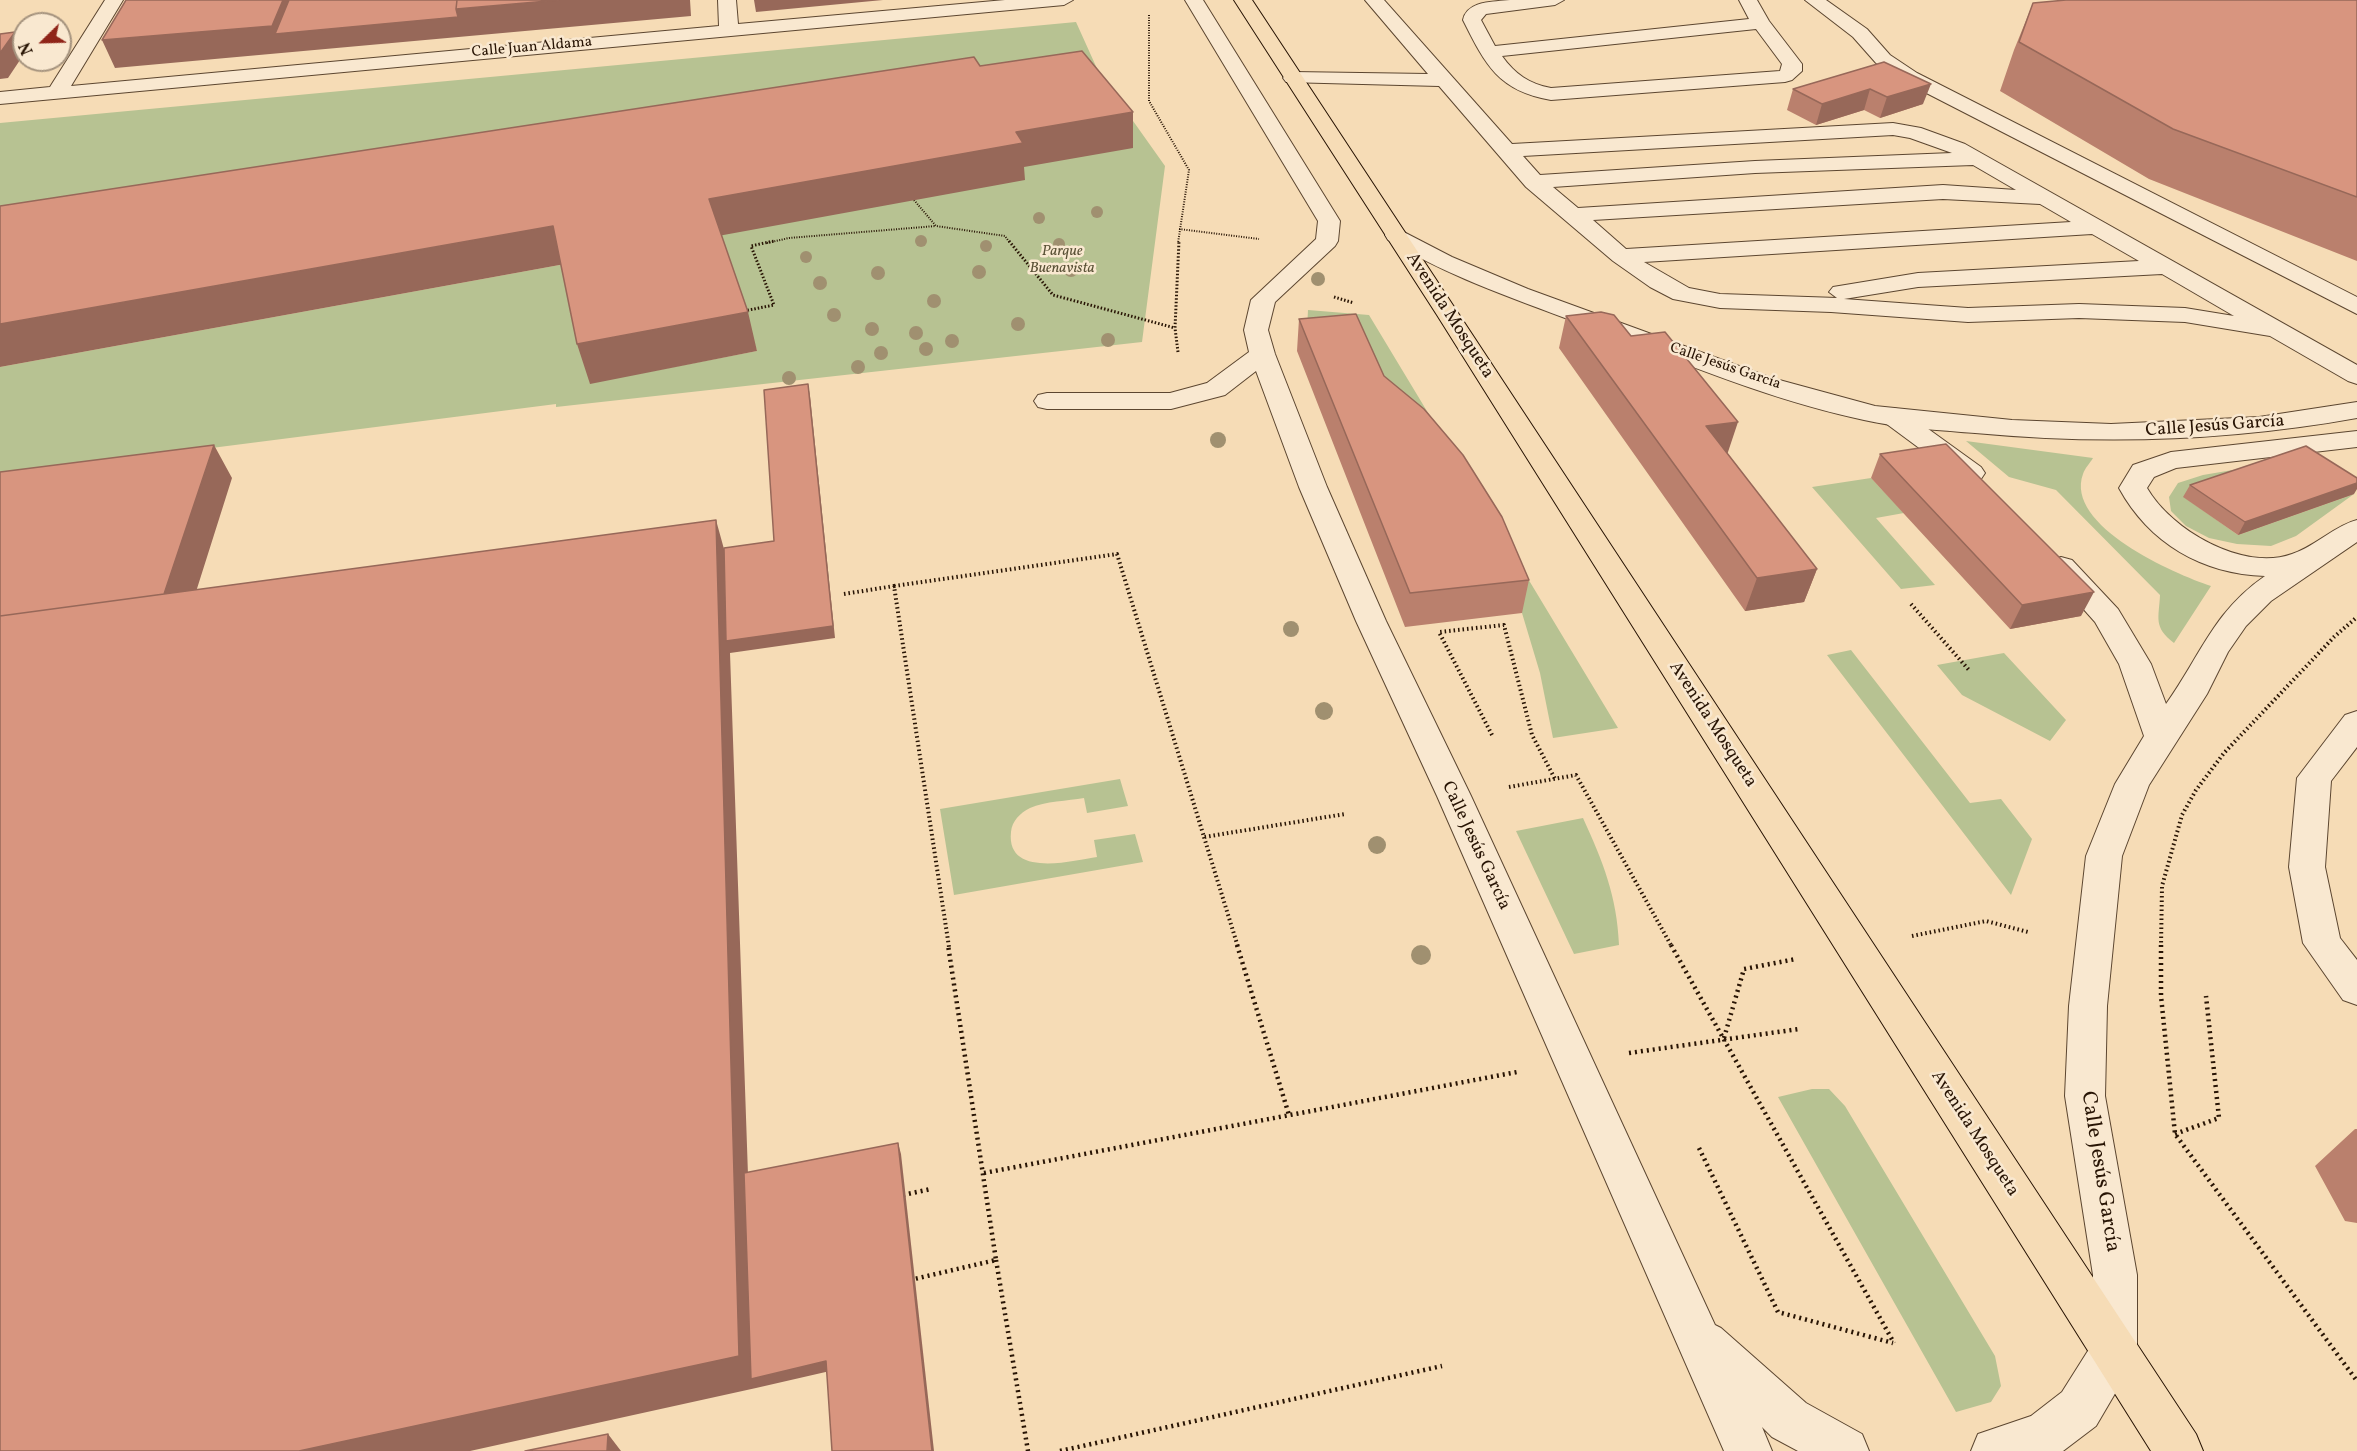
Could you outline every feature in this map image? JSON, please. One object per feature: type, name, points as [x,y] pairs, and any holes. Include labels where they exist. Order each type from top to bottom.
[{"type":"main road","name":"Avenida Mosqueta","points":[[1243,0],[2179,1451]]},
{"type":"street","points":[[57,92],[114,0]]},
{"type":"street","points":[[727,0],[729,30]]},
{"type":"street","name":"Calle Juan Aldama","points":[[0,98],[1064,0]]},
{"type":"street","name":"Calle Jesús García","points":[[1194,0],[1329,221],[1327,242],[1263,300],[1256,330],[1262,354],[1313,487],[1371,621],[1454,796],[1748,1451]]},
{"type":"street","points":[[1374,0],[1534,182],[1621,256],[1658,282],[1682,294],[1720,301],[1968,315],[2079,311],[2185,315],[2276,330]]},
{"type":"street","points":[[1555,0],[1481,9],[1473,15],[1472,20],[1488,52],[1512,82],[1535,92],[1551,94],[1785,76],[1792,71],[1792,64],[1761,23],[1748,0]]},
{"type":"street","points":[[1814,0],[1860,33],[1883,59],[1911,76],[2357,307]]},
{"type":"street","points":[[1488,52],[1761,23]]},
{"type":"street","points":[[1293,78],[1444,80]]},
{"type":"street","points":[[1507,151],[1893,129],[1938,139],[2357,376]]},
{"type":"street","points":[[1534,182],[1755,167],[1976,159]]},
{"type":"street","points":[[1572,215],[1943,192],[2045,198]]},
{"type":"street","points":[[1621,256],[2095,227]]},
{"type":"street","name":"Calle Jesús García","points":[[1396,235],[1424,254],[1474,278],[1826,402],[1893,416],[2041,432],[2130,434],[2226,430],[2357,410]]},
{"type":"street","points":[[1754,302],[1860,290],[1918,280],[2165,267]]},
{"type":"street","points":[[1047,402],[1171,401],[1216,389],[1262,354]]},
{"type":"street","name":"Calle Jesús García","points":[[1893,416],[1936,445],[1971,473],[1987,490]]},
{"type":"street","points":[[2357,439],[2171,460],[2143,471],[2133,488],[2141,507],[2162,528],[2199,549],[2244,564],[2285,566],[2312,557],[2357,529]]},
{"type":"street","points":[[2043,549],[2107,616],[2135,664],[2161,736]]},
{"type":"street","name":"Calle Jesús García","points":[[2114,1352],[2115,1275],[2085,1096],[2088,1006],[2104,856],[2132,784],[2161,736],[2196,686],[2214,649],[2235,619],[2260,594],[2312,557]]},
{"type":"street","points":[[2357,723],[2314,778],[2307,867],[2322,943],[2357,989]]},
{"type":"street","name":"Calle Jesús García","points":[[1695,1334],[1789,1420],[1845,1451]]},
{"type":"street","points":[[1995,1451],[2044,1436],[2079,1409],[2114,1352]]},
{"type":"path","points":[[1149,11],[1149,101],[1189,170],[1179,229],[1174,328],[1184,398]]},
{"type":"path","points":[[914,200],[936,226]]},
{"type":"path","points":[[744,311],[774,305],[751,246],[789,238],[936,226],[1005,236],[1053,295],[1174,328]]},
{"type":"path","points":[[1179,229],[1259,239]]},
{"type":"path","points":[[1324,295],[1354,303]]},
{"type":"path","points":[[844,594],[1117,554],[1289,1115]]},
{"type":"path","points":[[894,586],[996,1260],[1028,1451]]},
{"type":"path","points":[[1911,604],[1969,670]]},
{"type":"path","points":[[2357,617],[2334,637],[2224,753],[2196,790],[2182,815],[2162,886],[2161,996],[2175,1134],[2357,1382]]},
{"type":"path","points":[[1492,735],[1439,632],[1504,625],[1532,735],[1555,779]]},
{"type":"path","points":[[1508,787],[1576,775],[1894,1343],[1778,1311],[1700,1148]]},
{"type":"path","points":[[1204,837],[1346,814]]},
{"type":"path","points":[[2175,1134],[2219,1118],[2206,996]]},
{"type":"path","points":[[1622,1054],[1799,1029]]},
{"type":"path","points":[[984,1173],[1525,1070]]},
{"type":"path","points":[[898,1196],[931,1189]]},
{"type":"path","points":[[905,1281],[996,1260]]},
{"type":"path","points":[[1060,1451],[1442,1366]]},
{"type":"green space","name":"Parque Buenavista","points":[[1076,22],[1099,73],[1165,166],[1142,342],[556,407],[556,404],[0,475],[0,367],[565,264],[590,383],[757,351],[718,236],[0,247],[0,123]]},
{"type":"green space","points":[[1308,310],[1369,315],[1618,728],[1553,738],[1540,673],[1522,613],[1307,330]]},
{"type":"green space","points":[[1966,441],[2093,458],[2083,474],[2082,493],[2090,512],[2126,545],[2173,571],[2211,586],[2174,643],[2160,627],[2158,616],[2160,595],[2056,490],[2009,477]]},
{"type":"green space","points":[[2298,459],[2184,497],[2238,535],[2354,494],[2296,536],[2271,546],[2237,544],[2209,538],[2186,526],[2171,511],[2169,497],[2178,483],[2203,475]]},
{"type":"green space","points":[[1871,478],[1904,513],[1876,518],[1935,585],[1901,589],[1812,487]]},
{"type":"green space","points":[[1851,650],[1970,803],[2001,799],[2032,839],[2011,895],[1827,655]]},
{"type":"green space","points":[[2004,653],[2066,720],[2050,741],[1962,695],[1937,665]]},
{"type":"green space","points":[[1120,779],[1128,806],[1087,813],[1084,798],[1030,808],[1015,821],[1011,832],[1012,846],[1019,856],[1029,861],[1057,863],[1097,857],[1094,840],[1135,834],[1143,862],[954,895],[940,809]]},
{"type":"green space","points":[[1583,818],[1608,880],[1618,927],[1619,945],[1574,954],[1516,831]]},
{"type":"green space","points":[[1812,1089],[1829,1089],[1845,1106],[1995,1356],[2001,1386],[1991,1402],[1956,1412],[1778,1097]]},
{"type":"building","points":[[126,0],[283,0],[272,26],[102,40]]},
{"type":"building","points":[[289,0],[457,0],[458,17],[275,34]]},
{"type":"building","points":[[457,0],[559,0],[456,9]]},
{"type":"building","points":[[2066,0],[2357,0],[2357,197],[2173,129],[2019,42],[2033,3]]},
{"type":"building","points":[[12,32],[12,36],[0,53],[0,34]]},
{"type":"building","points":[[1082,51],[1133,112],[1016,132],[1023,143],[709,199],[748,312],[577,344],[553,226],[0,324],[0,206],[974,57],[980,66]]},
{"type":"building","points":[[1884,62],[1931,84],[1887,97],[1870,89],[1822,104],[1793,89]]},
{"type":"building","points":[[1601,312],[1614,315],[1631,336],[1665,332],[1738,422],[1706,426],[1817,569],[1757,578],[1566,316]]},
{"type":"building","points":[[1356,314],[1384,376],[1424,409],[1463,455],[1502,517],[1529,580],[1410,593],[1299,319]]},
{"type":"building","points":[[808,384],[833,626],[726,641],[724,548],[774,541],[764,390]]},
{"type":"building","points":[[1946,444],[2094,592],[2022,605],[1880,454]]},
{"type":"building","points":[[214,445],[164,594],[0,616],[0,472]]},
{"type":"building","points":[[2306,446],[2357,478],[2357,483],[2245,522],[2190,485]]},
{"type":"building","points":[[716,520],[739,1356],[299,1451],[0,1451],[0,616]]},
{"type":"building","points":[[898,1143],[932,1451],[832,1451],[826,1361],[751,1379],[744,1173]]},
{"type":"building","points":[[608,1434],[607,1451],[525,1451]]}]
